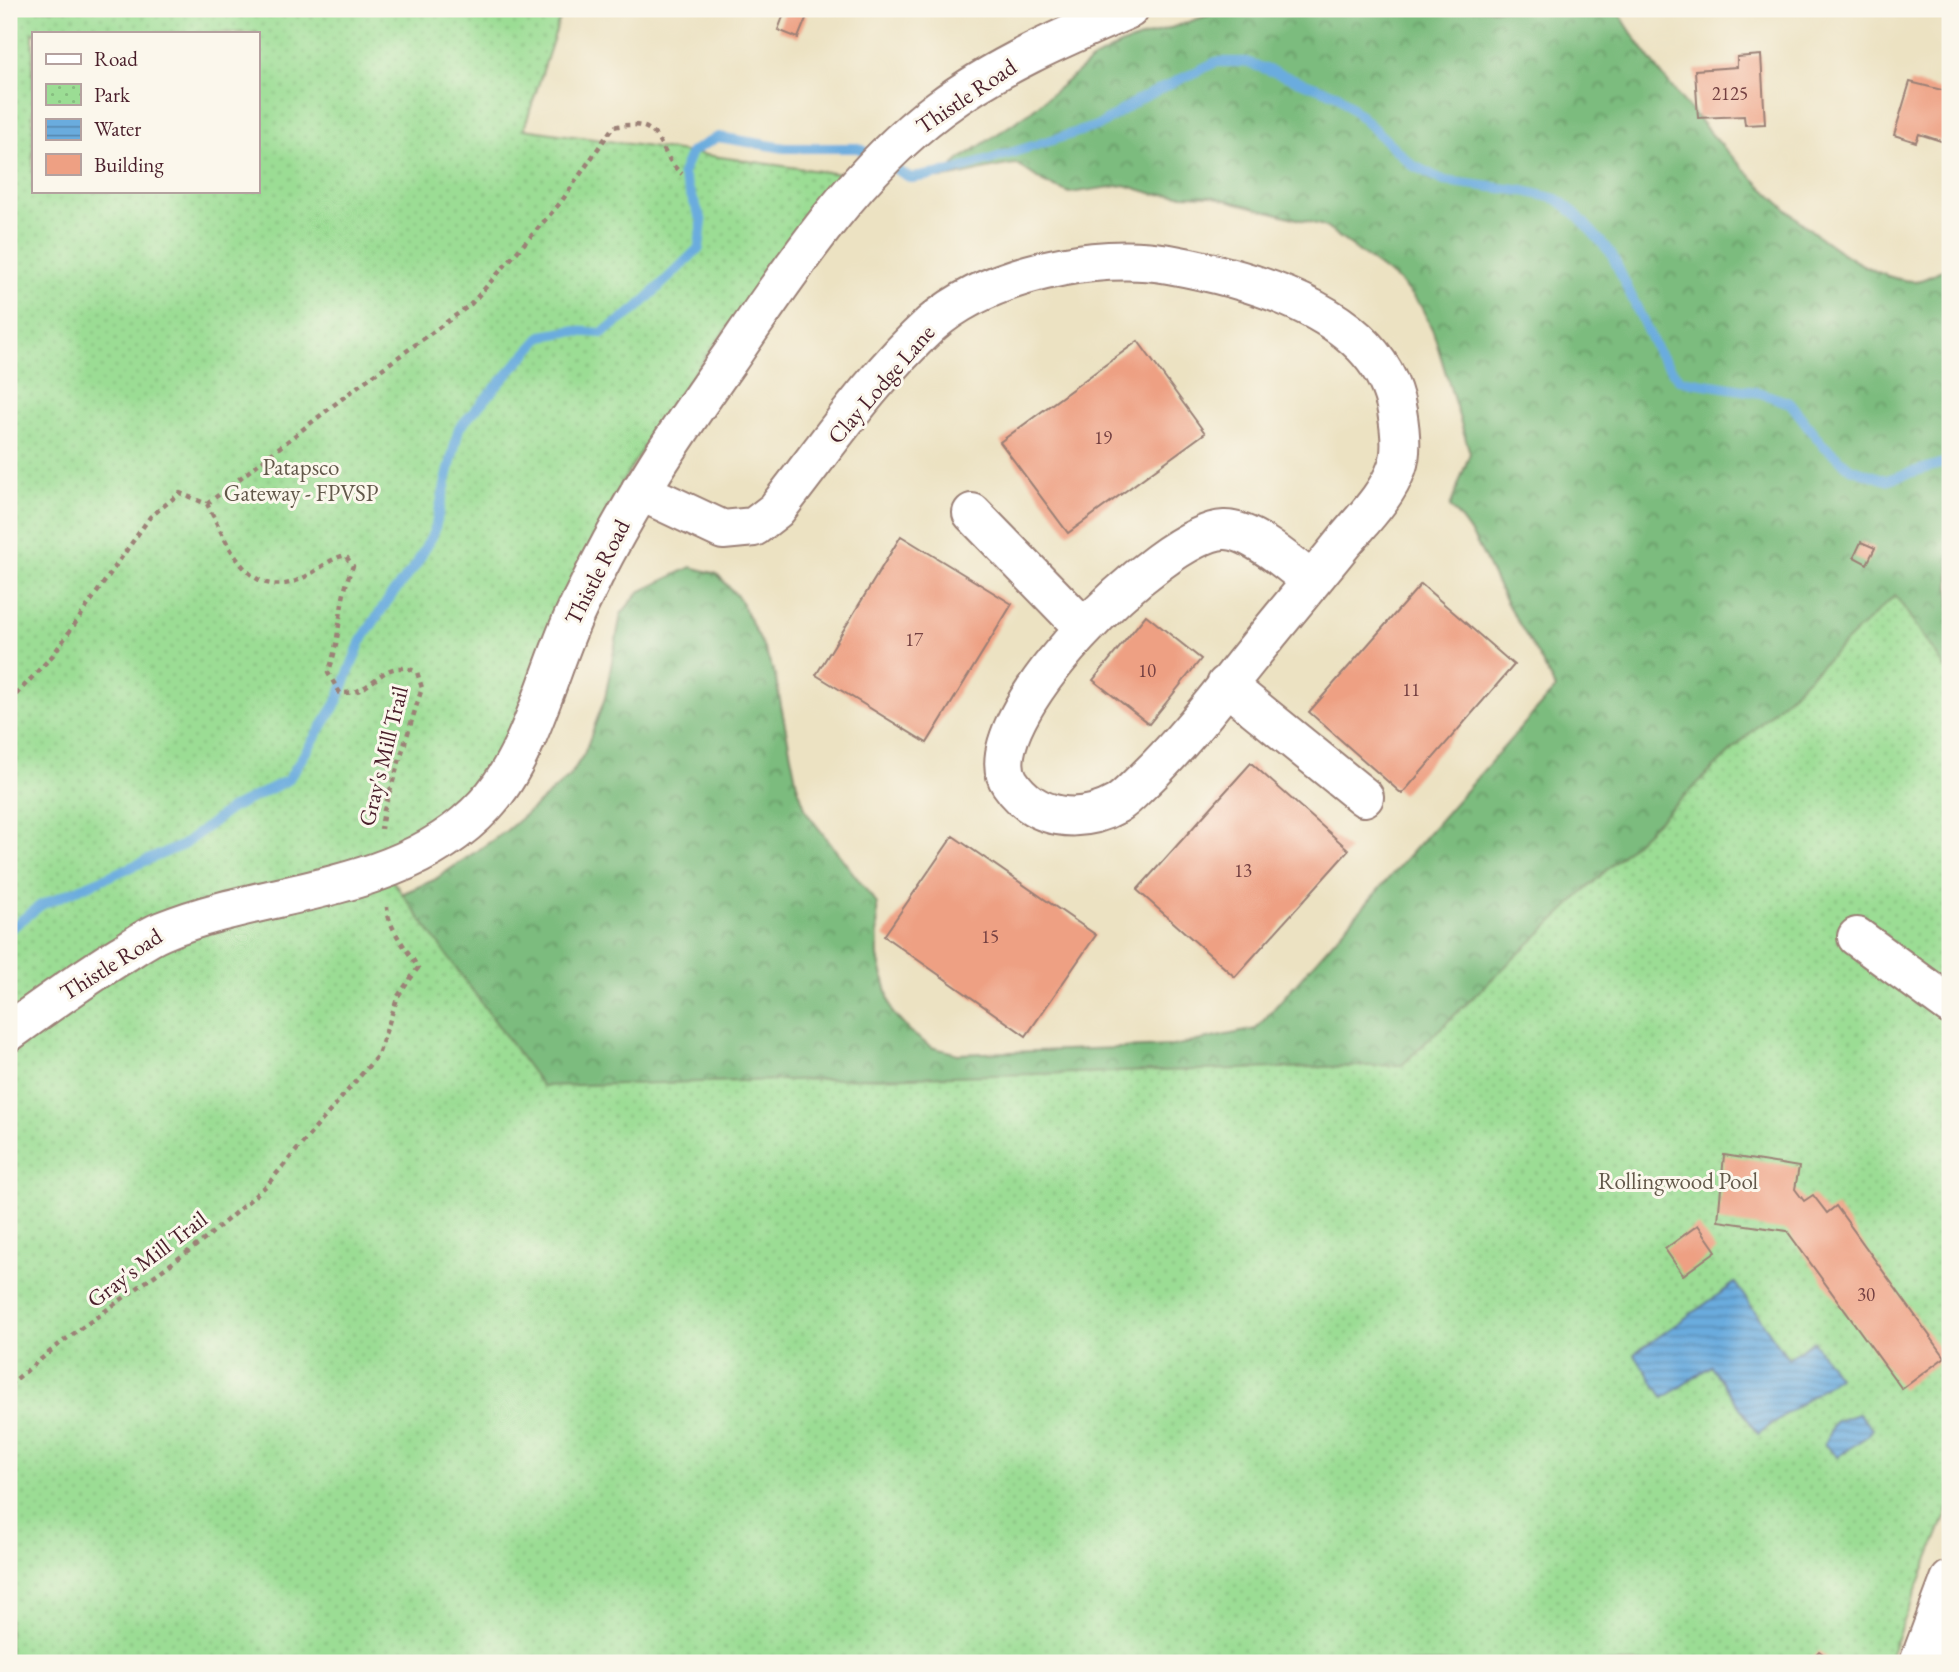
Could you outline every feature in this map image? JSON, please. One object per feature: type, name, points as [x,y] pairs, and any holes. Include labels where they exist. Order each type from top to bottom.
[{"type":"street","name":"Thistle Road","points":[[9,1032],[79,982],[159,932],[229,908],[398,866],[444,839],[486,805],[515,759],[541,702],[570,625],[639,491],[663,451],[767,303],[879,164],[937,110],[971,87],[1013,63],[1129,9]]},
{"type":"street","name":"Clay Lodge Lane","points":[[639,491],[723,530],[754,527],[776,510],[894,363],[934,321],[978,295],[1044,269],[1100,261],[1155,261],[1204,270],[1308,305],[1345,328],[1373,354],[1394,391],[1400,428],[1398,465],[1378,500],[1226,685],[1162,762],[1118,803],[1088,815],[1060,818],[1031,804],[1007,780],[1004,752],[1015,723],[1051,667],[1083,627],[1140,575],[1193,540],[1224,530],[1248,535],[1311,581]]},
{"type":"street","points":[[972,513],[1083,627]]},
{"type":"street","points":[[1226,685],[1364,797]]},
{"type":"street","points":[[1857,937],[1950,1004]]},
{"type":"street","points":[[1919,1663],[1950,1580]]},
{"type":"path","points":[[9,702],[53,655],[150,517],[180,494],[207,504],[357,387],[470,305],[561,202],[613,127],[632,124],[651,131],[666,149],[674,168],[682,174]]},
{"type":"path","name":"Gray's Mill Trail","points":[[9,1385],[62,1342],[204,1240],[266,1186],[378,1055],[398,996],[418,968],[406,945],[387,922],[380,839],[384,810],[422,688],[417,671],[407,667],[392,670],[373,678],[358,691],[340,694],[328,673],[336,654],[344,586],[353,566],[345,555],[330,559],[296,582],[278,586],[253,579],[240,564],[207,504]]},
{"type":"green space","name":"Patapsco Gateway - FPVSP","points":[[9,9],[563,9],[524,129],[847,175],[700,364],[622,483],[601,523],[540,668],[493,761],[465,800],[433,830],[374,855],[542,1086],[1402,1065],[1895,595],[1950,675],[1950,1505],[1887,1663],[9,1663]]},
{"type":"green space","points":[[1227,9],[1617,9],[1638,42],[1705,127],[1747,172],[1791,213],[1835,248],[1876,271],[1913,281],[1933,275],[1950,263],[1950,798],[1488,1034],[9,1663],[9,1062],[434,880],[506,831],[569,777],[584,754],[605,698],[621,614],[639,592],[691,567],[717,574],[739,598],[775,675],[797,785],[807,813],[877,904],[878,957],[892,1012],[909,1031],[931,1047],[958,1054],[1173,1046],[1256,1029],[1555,689],[1540,658],[1502,595],[1477,543],[1450,507],[1470,453],[1433,331],[1421,306],[1400,282],[1324,226],[1211,196],[1154,194],[1125,185],[1070,193],[1045,183],[1017,164],[940,178],[959,160],[1030,112],[1092,60],[1120,45]]},
{"type":"water","points":[[1735,1283],[1788,1358],[1813,1341],[1838,1377],[1758,1434],[1711,1366],[1664,1398],[1634,1354]]},
{"type":"water","points":[[1859,1414],[1872,1429],[1866,1437],[1837,1457],[1824,1444],[1835,1421]]},
{"type":"building","points":[[786,9],[807,16],[798,38],[778,30]]},
{"type":"building","points":[[1761,55],[1765,124],[1745,125],[1744,116],[1698,118],[1695,70],[1737,67],[1737,57]]},
{"type":"building","points":[[1910,82],[1950,92],[1950,144],[1919,134],[1916,142],[1894,135]]},
{"type":"building","points":[[1138,341],[1205,433],[1068,533],[1000,442]]},
{"type":"building","points":[[901,536],[1012,604],[927,743],[816,675]]},
{"type":"building","points":[[1861,542],[1875,548],[1867,564],[1854,557]]},
{"type":"building","points":[[1421,584],[1514,665],[1402,794],[1309,712]]},
{"type":"building","points":[[1146,615],[1201,659],[1149,724],[1093,680]]},
{"type":"building","points":[[1251,763],[1349,850],[1235,977],[1137,890]]},
{"type":"building","points":[[953,836],[1096,935],[1026,1036],[884,936]]},
{"type":"building","name":"Rollingwood Pool","points":[[1724,1155],[1799,1167],[1795,1189],[1804,1201],[1813,1195],[1827,1213],[1836,1206],[1945,1357],[1902,1389],[1787,1231],[1718,1221]]},
{"type":"building","points":[[1698,1225],[1716,1251],[1683,1275],[1665,1249]]},
{"type":"building","points":[[1819,1651],[1834,1663],[1808,1663]]},
{"type":"waterway","points":[[888,165],[911,178],[950,172],[1100,125],[1138,100],[1216,62],[1246,62],[1338,95],[1412,165],[1444,181],[1524,191],[1557,199],[1576,214],[1611,253],[1658,353],[1680,380],[1761,393],[1790,403],[1822,444],[1850,468],[1886,480],[1950,461]]},
{"type":"waterway","points":[[9,930],[41,905],[183,845],[230,809],[288,780],[336,704],[361,641],[390,597],[416,565],[434,532],[459,428],[542,336],[571,331],[602,333],[635,310],[699,248],[702,221],[682,174],[691,152],[718,137],[785,148],[858,148],[874,157]]}]
